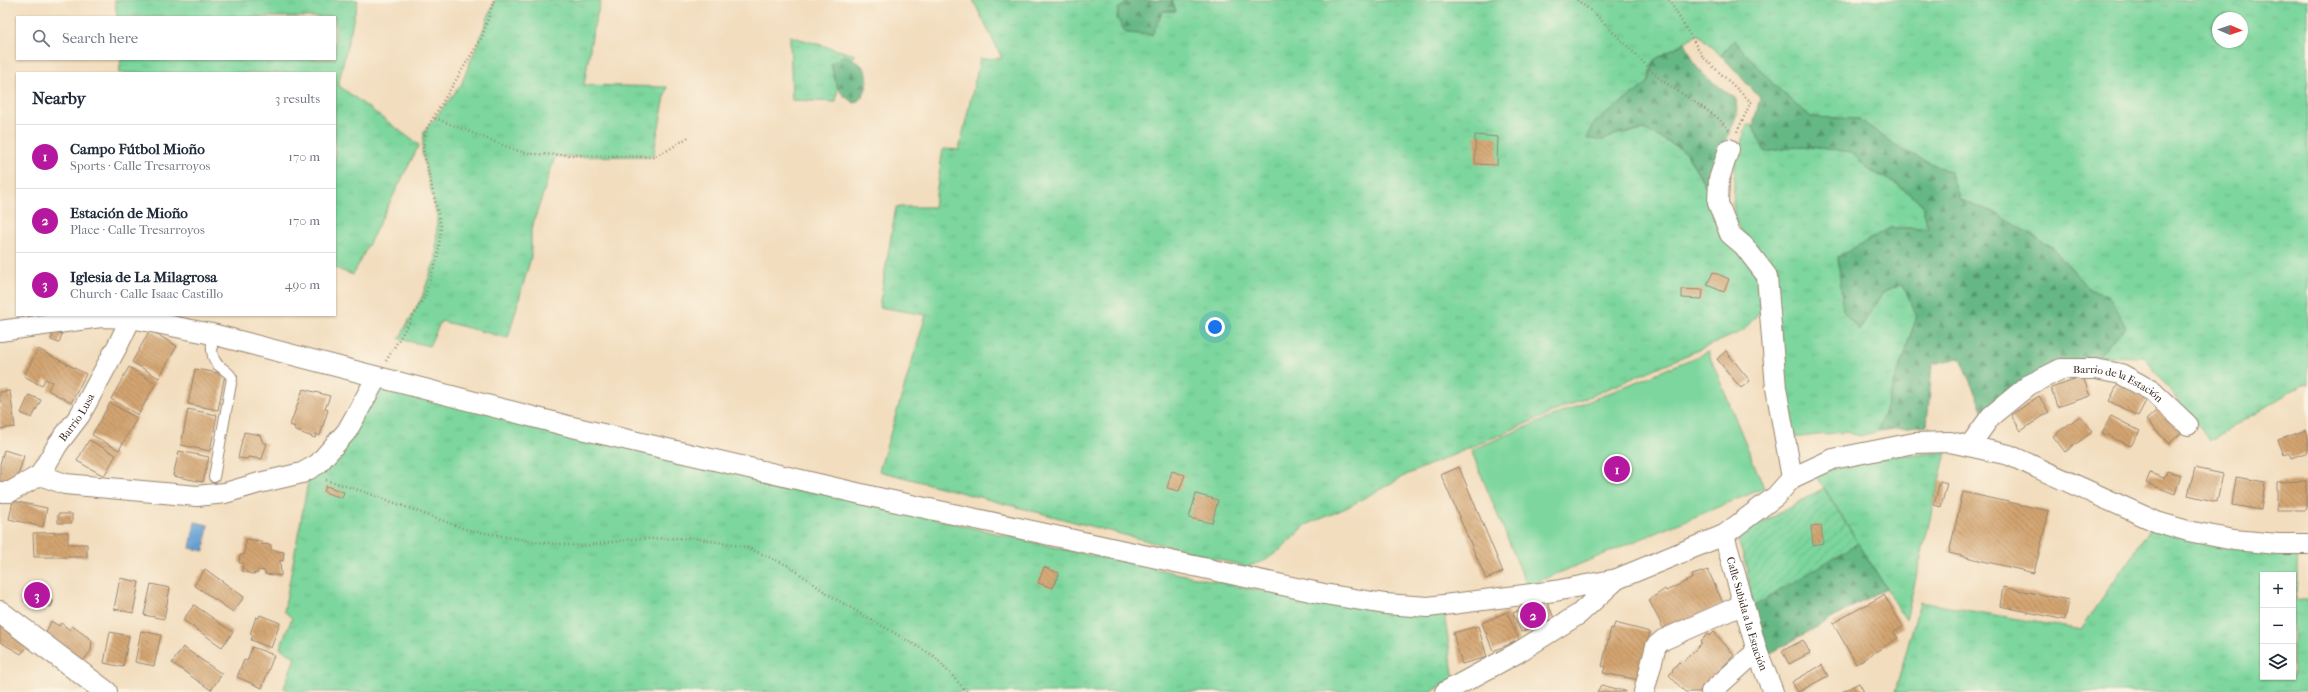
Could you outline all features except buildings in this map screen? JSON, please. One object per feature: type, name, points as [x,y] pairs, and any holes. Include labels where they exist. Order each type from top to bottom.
[{"type":"street","points":[[1729,148],[1718,179],[1718,203],[1730,234],[1744,246],[1767,276],[1776,388],[1792,478]]},
{"type":"street","points":[[0,331],[101,316],[131,318],[212,334],[568,426],[874,497],[1324,594],[1385,604],[1428,607],[1555,591],[1616,579],[1724,535],[1776,496],[1792,478],[1833,459],[1914,444],[1950,442],[1970,445],[2009,455],[2157,522],[2188,531],[2234,540],[2308,544]]},
{"type":"street","name":"Barrio Lusa","points":[[40,475],[58,444],[80,415],[120,344],[131,318]]},
{"type":"street","name":"Barrio de la Estación","points":[[1970,445],[1991,416],[2029,385],[2061,370],[2095,369],[2121,374],[2152,390],[2188,425]]},
{"type":"street","points":[[0,492],[10,492],[40,475],[65,484],[197,496],[225,494],[258,483],[302,474],[318,464],[347,431],[377,377]]},
{"type":"street","name":"Calle Subida a la Estación","points":[[1724,535],[1757,651],[1772,692]]},
{"type":"street","points":[[1444,692],[1516,653],[1579,614],[1616,579]]},
{"type":"street","points":[[1644,692],[1656,646],[1663,640],[1744,604]]},
{"type":"street","points":[[0,612],[106,692]]},
{"type":"street","points":[[1711,692],[1757,651]]},
{"type":"lane","points":[[212,334],[212,355],[218,365],[229,371],[232,378],[214,477]]},
{"type":"path","points":[[377,377],[424,298],[438,256],[441,226],[423,149],[427,128],[435,118],[445,96],[482,36],[494,0]]},
{"type":"path","points":[[1577,0],[1595,14],[1660,79],[1717,117],[1735,136],[1751,102],[1703,57],[1669,0]]},
{"type":"path","points":[[435,118],[515,150],[530,154],[653,156],[668,150],[690,136]]},
{"type":"path","points":[[302,474],[365,492],[468,530],[536,542],[582,546],[634,540],[694,538],[746,547],[789,566],[829,596],[934,656],[967,692]]},
{"type":"green space","points":[[115,0],[358,0],[338,85],[419,145],[353,275],[336,268],[336,72],[119,72],[121,60],[336,60],[336,16],[117,16]]},
{"type":"green space","points":[[495,0],[601,0],[593,30],[584,85],[667,87],[653,156],[555,157],[531,230],[531,257],[508,338],[441,321],[429,346],[399,339],[422,297],[436,258],[437,217],[422,152],[424,132],[461,85]]},
{"type":"green space","points":[[973,0],[1126,0],[1125,5],[1163,11],[1176,11],[1172,0],[2308,0],[2308,385],[2303,384],[2210,441],[2144,357],[2098,356],[2126,327],[2090,291],[2054,249],[1996,213],[1960,200],[1950,172],[1902,150],[1859,119],[1811,117],[1774,85],[1734,41],[1721,55],[1698,34],[1654,60],[1648,83],[1595,123],[1602,140],[1620,133],[1646,130],[1686,152],[1762,285],[1762,309],[1743,331],[1406,475],[1346,508],[1306,525],[1281,549],[1266,560],[1247,567],[879,471],[926,315],[879,307],[896,207],[934,207],[943,149],[959,150],[980,59],[1002,58]]},
{"type":"green space","points":[[1126,0],[1172,0],[1176,11],[1163,11],[1152,35],[1126,33],[1117,18],[1118,9],[1124,5]]},
{"type":"green space","points":[[790,36],[855,55],[839,74],[836,102],[792,100]]},
{"type":"green space","points":[[1734,40],[1774,85],[1811,117],[1859,119],[1902,150],[1950,172],[1960,200],[1996,213],[2054,249],[2090,291],[2108,295],[2126,327],[2098,356],[2040,372],[1984,414],[1960,358],[1932,364],[1927,425],[1878,431],[1917,316],[1903,284],[1882,293],[1859,330],[1843,311],[1838,257],[1890,228],[1928,228],[1922,204],[1897,184],[1869,170],[1851,152],[1802,146],[1765,152],[1753,126],[1760,98],[1721,55]]},
{"type":"green space","points":[[1685,42],[1696,66],[1706,77],[1736,99],[1737,114],[1716,165],[1709,191],[1686,152],[1646,130],[1620,133],[1602,140],[1587,139],[1594,123],[1648,83],[1654,60]]},
{"type":"green space","points":[[844,55],[855,60],[866,71],[866,88],[860,99],[855,103],[840,92],[831,64]]},
{"type":"green space","points":[[1747,124],[1753,126],[1765,152],[1802,146],[1852,152],[1869,170],[1897,184],[1922,204],[1928,228],[1890,228],[1860,329],[1882,293],[1903,283],[1917,316],[1878,431],[1861,436],[1845,432],[1791,438],[1779,328],[1748,241],[1736,223],[1733,205],[1735,162]]},
{"type":"green space","points":[[1708,352],[1764,488],[1527,586],[1471,450]]},
{"type":"green space","points":[[377,386],[1075,552],[1276,594],[1444,612],[1454,680],[1430,692],[291,692],[284,688],[295,657],[280,648],[292,618],[284,611],[308,482],[323,467]]},
{"type":"green space","points":[[1946,452],[1906,620],[1815,473],[1893,456]]},
{"type":"green space","points":[[1824,488],[1858,543],[1753,607],[1746,565],[1737,537]]},
{"type":"green space","points":[[2153,525],[2298,550],[2296,600],[2308,600],[2308,692],[1895,692],[1920,602],[2081,630]]},
{"type":"green space","points":[[1858,543],[1886,588],[1769,654],[1753,607]]},
{"type":"water","points":[[195,522],[208,525],[204,551],[190,548]]},
{"type":"place","name":"Campo Fútbol Mioño","points":[[1617,469]]},
{"type":"place","name":"Iglesia de La Milagrosa","points":[[37,595]]},
{"type":"place","name":"Estación de Mioño","points":[[1533,615]]}]
